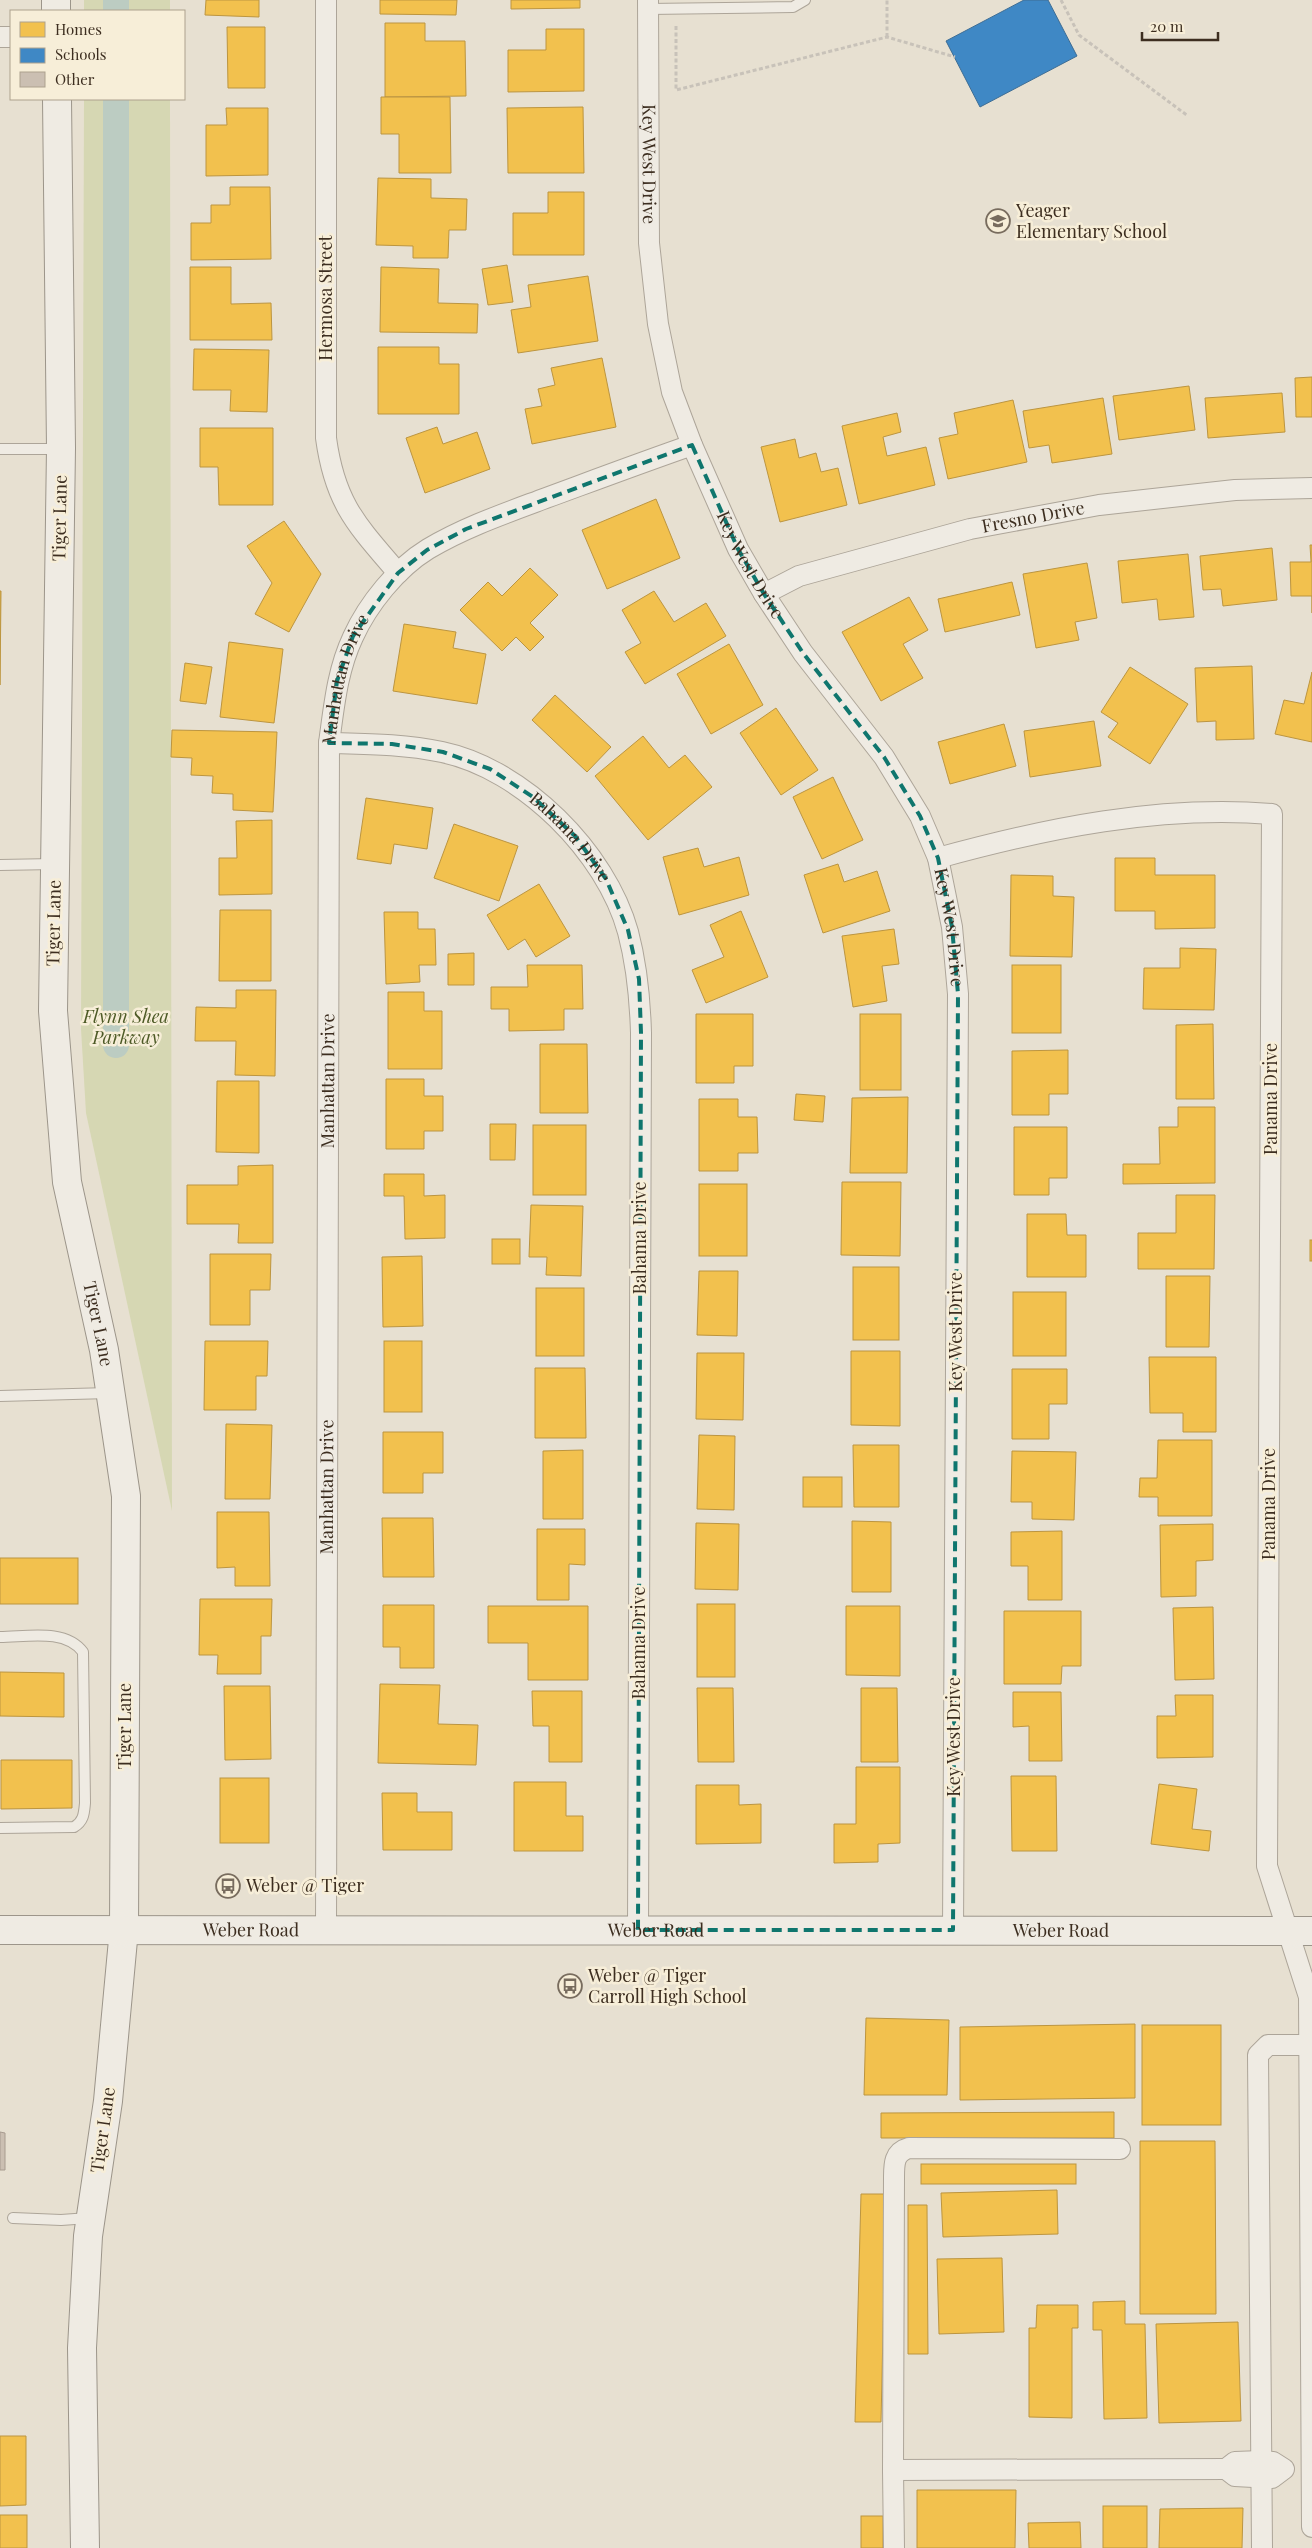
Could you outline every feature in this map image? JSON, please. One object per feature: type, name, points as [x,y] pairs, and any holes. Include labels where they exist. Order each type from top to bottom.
[{"type":"street","name":"Hermosa Street","points":[[326,0],[326,438],[330,468],[340,495],[355,522],[398,573]]},
{"type":"street","name":"Key West Drive","points":[[648,5],[649,243],[658,324],[672,392],[692,445],[738,549],[764,594],[803,653],[884,757],[920,816],[938,858],[952,927],[958,994],[953,1930]]},
{"type":"street","name":"Tiger Lane","points":[[57,100],[61,448],[53,1011],[67,1182],[104,1350],[126,1496],[124,1929],[108,2100],[90,2218],[82,2348],[85,2548]]},
{"type":"street","name":"Manhattan Drive","points":[[326,1930],[328,743],[337,681],[353,636],[372,605],[398,573],[427,550],[466,529],[692,445]]},
{"type":"street","name":"Fresno Drive","points":[[764,594],[799,576],[970,529],[1099,504],[1235,490],[1312,488]]},
{"type":"street","name":"Bahama Drive","points":[[328,743],[392,744],[443,752],[490,769],[533,797],[575,836],[606,880],[628,930],[639,979],[641,1033],[638,1930]]},
{"type":"street","name":"Panama Drive","points":[[938,858],[998,842],[1083,824],[1166,813],[1225,810],[1272,814],[1267,1866],[1300,1931],[1310,1997],[1312,2527]]},
{"type":"street","name":"Weber Road","points":[[0,1930],[1300,1931]]},
{"type":"street","points":[[1262,2548],[1258,2055],[1268,2045],[1310,2045]]},
{"type":"street","points":[[894,2548],[894,2164],[899,2153],[909,2148],[1120,2149]]},
{"type":"street","points":[[894,2470],[1226,2469],[1235,2462],[1261,2470],[1272,2478],[1284,2469],[1312,2468]]},
{"type":"lane","points":[[648,5],[676,10],[792,3],[805,0]]},
{"type":"lane","points":[[0,450],[61,448]]},
{"type":"lane","points":[[0,865],[55,864]]},
{"type":"lane","points":[[0,1396],[111,1393]]},
{"type":"lane","points":[[0,1636],[61,1637],[72,1640],[83,1652],[85,1803],[80,1824],[74,1827],[0,1828]]},
{"type":"lane","points":[[13,2218],[62,2220],[90,2218]]},
{"type":"path","points":[[887,0],[887,37]]},
{"type":"path","points":[[1061,0],[1079,35],[1188,116]]},
{"type":"path","points":[[676,10],[676,90],[887,37],[955,57]]},
{"type":"highlighted area","points":[[692,445],[738,549],[764,594],[803,653],[884,757],[920,816],[938,858],[952,927],[958,994],[953,1930],[638,1930],[641,1033],[639,979],[628,930],[606,879],[575,836],[533,797],[490,769],[443,752],[392,744],[329,743],[337,681],[353,636],[398,573],[427,550],[466,529]]},
{"type":"green space","points":[[84,0],[170,0],[170,10],[84,10]]},
{"type":"green space","name":"Flynn Shea Parkway","points":[[84,100],[170,100],[172,1511],[86,1113],[81,1029]]},
{"type":"building: Homes","points":[[206,0],[259,0],[259,17],[205,15]]},
{"type":"building: Homes","points":[[380,0],[457,0],[456,15],[380,14]]},
{"type":"building: Homes","points":[[511,0],[580,0],[580,8],[511,9]]},
{"type":"building: Homes","points":[[385,23],[425,23],[425,41],[465,41],[466,96],[385,97]]},
{"type":"building: Homes","points":[[227,27],[265,27],[265,88],[228,88]]},
{"type":"building: Homes","points":[[546,29],[584,29],[584,91],[508,92],[508,50],[546,50]]},
{"type":"building: Homes","points":[[381,97],[450,97],[451,173],[399,173],[399,134],[381,134]]},
{"type":"building: Homes","points":[[583,107],[584,173],[508,173],[507,108]]},
{"type":"building: Homes","points":[[226,108],[268,108],[268,175],[206,176],[206,125],[227,125]]},
{"type":"building: Homes","points":[[378,178],[431,179],[431,198],[467,199],[466,230],[449,230],[448,258],[413,258],[413,246],[376,245]]},
{"type":"building: Homes","points":[[230,187],[270,187],[271,259],[191,260],[191,223],[211,223],[211,205],[230,205]]},
{"type":"building: Homes","points":[[548,192],[584,192],[584,255],[513,255],[513,213],[548,213]]},
{"type":"building: Homes","points":[[507,265],[513,302],[488,305],[482,269]]},
{"type":"building: Homes","points":[[190,267],[231,267],[231,304],[271,303],[272,340],[190,340]]},
{"type":"building: Homes","points":[[381,267],[439,269],[438,303],[478,304],[477,333],[380,332]]},
{"type":"building: Homes","points":[[588,276],[598,341],[518,353],[511,310],[531,307],[528,285]]},
{"type":"building: Homes","points":[[378,347],[439,347],[439,364],[459,364],[459,414],[378,414]]},
{"type":"building: Homes","points":[[194,349],[269,350],[267,412],[230,411],[231,390],[193,390]]},
{"type":"building: Homes","points":[[602,358],[616,427],[532,444],[525,409],[542,406],[538,389],[555,385],[551,368]]},
{"type":"building: Homes","points":[[1312,377],[1312,417],[1296,417],[1295,378]]},
{"type":"building: Homes","points":[[1189,386],[1195,430],[1119,440],[1113,396]]},
{"type":"building: Homes","points":[[1282,393],[1285,432],[1208,438],[1205,398]]},
{"type":"building: Homes","points":[[1103,398],[1112,454],[1052,463],[1049,445],[1029,448],[1023,411]]},
{"type":"building: Homes","points":[[1013,400],[1027,462],[948,479],[939,438],[958,434],[954,413]]},
{"type":"building: Homes","points":[[897,413],[901,432],[883,437],[887,456],[926,447],[935,485],[859,504],[842,426]]},
{"type":"building: Homes","points":[[437,427],[443,444],[477,432],[490,469],[425,493],[406,438]]},
{"type":"building: Homes","points":[[200,428],[273,428],[273,505],[219,505],[218,467],[200,467]]},
{"type":"building: Homes","points":[[795,439],[799,458],[816,453],[821,472],[838,468],[847,505],[780,522],[761,447]]},
{"type":"building: Homes","points":[[656,499],[680,558],[607,589],[582,530]]},
{"type":"building: Homes","points":[[284,521],[321,574],[289,632],[255,614],[272,583],[247,546]]},
{"type":"building: Homes","points":[[1310,545],[1312,545],[1312,596],[1291,596],[1290,562],[1311,562]]},
{"type":"building: Homes","points":[[1272,548],[1277,600],[1223,606],[1221,589],[1203,590],[1200,556]]},
{"type":"building: Homes","points":[[1188,554],[1194,617],[1159,620],[1157,599],[1122,603],[1118,561]]},
{"type":"building: Homes","points":[[1087,563],[1097,618],[1075,622],[1079,640],[1036,648],[1023,574]]},
{"type":"building: Homes","points":[[530,568],[558,595],[530,623],[544,637],[530,651],[516,637],[502,651],[460,610],[488,582],[502,596]]},
{"type":"building: Homes","points":[[1012,582],[1020,615],[945,632],[938,599]]},
{"type":"building: Homes","points":[[0,591],[1,591],[0,685]]},
{"type":"building: Homes","points":[[654,591],[674,622],[706,603],[726,636],[645,684],[625,652],[641,643],[622,610]]},
{"type":"building: Homes","points":[[909,597],[928,630],[903,644],[923,678],[881,701],[842,632]]},
{"type":"building: Homes","points":[[404,624],[456,632],[453,648],[486,654],[477,704],[393,691]]},
{"type":"building: Homes","points":[[229,642],[283,649],[274,723],[220,717]]},
{"type":"building: Homes","points":[[729,644],[763,705],[711,734],[677,674]]},
{"type":"building: Homes","points":[[185,663],[212,667],[206,704],[180,701]]},
{"type":"building: Homes","points":[[1252,666],[1254,739],[1216,740],[1216,721],[1197,722],[1195,668]]},
{"type":"building: Homes","points":[[1130,667],[1188,704],[1150,764],[1108,737],[1118,723],[1101,712]]},
{"type":"building: Homes","points":[[1312,672],[1312,742],[1275,734],[1284,700],[1304,704]]},
{"type":"building: Homes","points":[[555,695],[611,747],[587,772],[532,720]]},
{"type":"building: Homes","points":[[776,708],[818,770],[781,795],[740,733]]},
{"type":"building: Homes","points":[[1094,721],[1101,766],[1030,777],[1024,731]]},
{"type":"building: Homes","points":[[1004,724],[1016,766],[950,784],[938,742]]},
{"type":"building: Homes","points":[[172,730],[277,732],[273,812],[233,810],[233,794],[212,793],[213,776],[191,775],[192,758],[171,757]]},
{"type":"building: Homes","points":[[643,736],[669,768],[685,755],[712,787],[648,840],[595,776]]},
{"type":"building: Homes","points":[[833,777],[863,840],[822,859],[793,797]]},
{"type":"building: Homes","points":[[366,798],[433,808],[427,849],[394,844],[391,864],[357,859]]},
{"type":"building: Homes","points":[[272,820],[272,894],[219,895],[219,858],[237,858],[236,821]]},
{"type":"building: Homes","points":[[454,824],[518,846],[499,901],[434,878]]},
{"type":"building: Homes","points":[[698,848],[704,867],[739,857],[749,895],[679,915],[663,857]]},
{"type":"building: Homes","points":[[1115,858],[1155,858],[1155,875],[1215,875],[1215,928],[1155,929],[1155,911],[1115,911]]},
{"type":"building: Homes","points":[[838,864],[844,882],[877,871],[890,911],[823,933],[804,875]]},
{"type":"building: Homes","points":[[1011,875],[1053,876],[1053,896],[1074,897],[1072,957],[1010,956]]},
{"type":"building: Homes","points":[[539,884],[570,936],[536,957],[525,939],[508,950],[487,915]]},
{"type":"building: Homes","points":[[220,910],[271,910],[271,981],[219,981]]},
{"type":"building: Homes","points":[[741,911],[768,977],[706,1003],[692,970],[724,957],[710,925]]},
{"type":"building: Homes","points":[[384,912],[418,912],[418,929],[435,929],[436,965],[419,965],[420,982],[386,984]]},
{"type":"building: Homes","points":[[894,929],[899,964],[882,966],[887,1001],[853,1007],[842,936]]},
{"type":"building: Homes","points":[[1180,948],[1216,949],[1214,1010],[1143,1009],[1144,968],[1180,968]]},
{"type":"building: Homes","points":[[474,953],[474,985],[448,985],[448,954]]},
{"type":"building: Homes","points":[[527,965],[582,965],[583,1009],[564,1009],[564,1030],[509,1031],[509,1009],[491,1009],[491,987],[528,987]]},
{"type":"building: Homes","points":[[1012,965],[1061,965],[1061,1033],[1012,1033]]},
{"type":"building: Homes","points":[[236,990],[276,990],[275,1076],[235,1075],[236,1041],[195,1041],[196,1007],[236,1008]]},
{"type":"building: Homes","points":[[388,992],[424,992],[424,1011],[442,1011],[442,1069],[388,1069]]},
{"type":"building: Homes","points":[[696,1014],[753,1014],[753,1066],[734,1066],[734,1083],[696,1083]]},
{"type":"building: Homes","points":[[860,1014],[901,1014],[901,1090],[860,1090]]},
{"type":"building: Homes","points":[[1213,1024],[1214,1099],[1176,1099],[1176,1025]]},
{"type":"building: Homes","points":[[540,1044],[587,1044],[588,1113],[540,1113]]},
{"type":"building: Homes","points":[[1068,1050],[1068,1094],[1049,1094],[1049,1115],[1012,1115],[1012,1051]]},
{"type":"building: Homes","points":[[386,1079],[424,1079],[424,1096],[443,1096],[443,1131],[424,1131],[424,1149],[386,1149]]},
{"type":"building: Homes","points":[[217,1081],[259,1081],[259,1153],[216,1152]]},
{"type":"building: Homes","points":[[796,1094],[825,1096],[823,1122],[794,1120]]},
{"type":"building: Homes","points":[[908,1097],[907,1173],[850,1173],[852,1098]]},
{"type":"building: Homes","points":[[699,1099],[738,1099],[738,1117],[757,1117],[758,1153],[738,1153],[738,1171],[699,1171]]},
{"type":"building: Homes","points":[[1178,1107],[1215,1107],[1215,1183],[1123,1184],[1123,1164],[1160,1164],[1159,1127],[1178,1127]]},
{"type":"building: Homes","points":[[490,1124],[516,1124],[515,1160],[490,1160]]},
{"type":"building: Homes","points":[[533,1125],[586,1125],[586,1195],[533,1195]]},
{"type":"building: Homes","points":[[1014,1127],[1067,1127],[1067,1178],[1049,1178],[1049,1195],[1014,1195]]},
{"type":"building: Homes","points":[[273,1165],[273,1243],[238,1243],[239,1224],[187,1224],[187,1185],[238,1185],[238,1166]]},
{"type":"building: Homes","points":[[384,1174],[424,1174],[424,1196],[445,1195],[445,1238],[405,1239],[404,1196],[384,1196]]},
{"type":"building: Homes","points":[[842,1182],[901,1182],[900,1256],[841,1255]]},
{"type":"building: Homes","points":[[699,1184],[747,1184],[747,1256],[699,1256]]},
{"type":"building: Homes","points":[[1176,1195],[1215,1195],[1214,1269],[1138,1269],[1138,1233],[1176,1233]]},
{"type":"building: Homes","points":[[531,1205],[583,1206],[581,1276],[546,1275],[547,1257],[529,1257]]},
{"type":"building: Homes","points":[[1027,1214],[1066,1214],[1067,1235],[1086,1235],[1086,1277],[1027,1277]]},
{"type":"building: Homes","points":[[492,1239],[520,1239],[520,1264],[492,1264]]},
{"type":"building: Homes","points":[[1310,1240],[1312,1240],[1312,1261],[1310,1261]]},
{"type":"building: Homes","points":[[210,1254],[271,1254],[270,1290],[250,1290],[250,1325],[210,1325]]},
{"type":"building: Homes","points":[[422,1256],[423,1326],[383,1327],[382,1257]]},
{"type":"building: Homes","points":[[853,1267],[899,1267],[899,1340],[853,1340]]},
{"type":"building: Homes","points":[[699,1271],[738,1271],[737,1336],[697,1335]]},
{"type":"building: Homes","points":[[1166,1276],[1210,1276],[1209,1347],[1166,1347]]},
{"type":"building: Homes","points":[[536,1288],[584,1288],[584,1356],[536,1356]]},
{"type":"building: Homes","points":[[1013,1292],[1066,1292],[1066,1356],[1013,1356]]},
{"type":"building: Homes","points":[[205,1341],[268,1341],[267,1376],[256,1376],[256,1410],[204,1410]]},
{"type":"building: Homes","points":[[384,1341],[422,1341],[422,1412],[384,1412]]},
{"type":"building: Homes","points":[[851,1351],[900,1351],[900,1426],[851,1425]]},
{"type":"building: Homes","points":[[697,1353],[744,1353],[743,1420],[696,1419]]},
{"type":"building: Homes","points":[[1149,1357],[1216,1357],[1216,1432],[1183,1432],[1183,1413],[1150,1413]]},
{"type":"building: Homes","points":[[535,1368],[585,1368],[586,1438],[535,1438]]},
{"type":"building: Homes","points":[[1012,1369],[1067,1369],[1067,1404],[1049,1404],[1049,1439],[1012,1439]]},
{"type":"building: Homes","points":[[226,1424],[272,1425],[270,1499],[225,1499]]},
{"type":"building: Homes","points":[[383,1432],[443,1432],[443,1473],[423,1473],[423,1493],[383,1493]]},
{"type":"building: Homes","points":[[699,1435],[735,1436],[734,1510],[697,1509]]},
{"type":"building: Homes","points":[[1158,1440],[1212,1440],[1212,1516],[1158,1516],[1158,1497],[1139,1497],[1140,1478],[1157,1478]]},
{"type":"building: Homes","points":[[853,1445],[899,1445],[899,1507],[854,1507]]},
{"type":"building: Homes","points":[[583,1450],[583,1519],[543,1519],[543,1451]]},
{"type":"building: Homes","points":[[1012,1451],[1076,1452],[1074,1520],[1032,1519],[1032,1502],[1011,1502]]},
{"type":"building: Homes","points":[[803,1477],[842,1477],[842,1507],[803,1507]]},
{"type":"building: Homes","points":[[217,1512],[269,1512],[270,1586],[235,1586],[235,1567],[217,1568]]},
{"type":"building: Homes","points":[[382,1518],[433,1518],[434,1577],[383,1577]]},
{"type":"building: Homes","points":[[852,1521],[891,1522],[891,1592],[852,1592]]},
{"type":"building: Homes","points":[[696,1523],[739,1524],[738,1590],[695,1589]]},
{"type":"building: Homes","points":[[1213,1524],[1213,1560],[1196,1561],[1196,1596],[1161,1597],[1160,1525]]},
{"type":"building: Homes","points":[[537,1529],[585,1529],[585,1565],[569,1564],[569,1600],[537,1600]]},
{"type":"building: Homes","points":[[1062,1531],[1062,1600],[1028,1600],[1028,1566],[1011,1566],[1011,1532]]},
{"type":"building: Homes","points":[[0,1558],[78,1558],[78,1604],[0,1604]]},
{"type":"building: Homes","points":[[200,1599],[272,1599],[271,1636],[261,1636],[261,1674],[217,1674],[218,1655],[199,1655]]},
{"type":"building: Homes","points":[[697,1604],[735,1604],[735,1677],[697,1677]]},
{"type":"building: Homes","points":[[383,1605],[434,1605],[434,1668],[400,1668],[400,1647],[383,1647]]},
{"type":"building: Homes","points":[[488,1606],[588,1606],[588,1680],[528,1680],[528,1643],[488,1643]]},
{"type":"building: Homes","points":[[846,1606],[900,1606],[900,1676],[846,1675]]},
{"type":"building: Homes","points":[[1213,1607],[1214,1679],[1175,1680],[1173,1608]]},
{"type":"building: Homes","points":[[1004,1611],[1081,1611],[1081,1666],[1062,1666],[1061,1684],[1004,1684]]},
{"type":"building: Homes","points":[[0,1672],[64,1673],[64,1717],[0,1716]]},
{"type":"building: Homes","points":[[380,1684],[440,1685],[438,1724],[478,1725],[476,1765],[378,1763]]},
{"type":"building: Homes","points":[[224,1686],[270,1686],[271,1759],[225,1760]]},
{"type":"building: Homes","points":[[697,1688],[733,1688],[734,1762],[698,1762]]},
{"type":"building: Homes","points":[[861,1688],[897,1688],[898,1762],[861,1762]]},
{"type":"building: Homes","points":[[532,1691],[582,1691],[582,1762],[549,1762],[549,1726],[533,1726]]},
{"type":"building: Homes","points":[[1013,1692],[1061,1692],[1062,1761],[1029,1761],[1029,1726],[1013,1727]]},
{"type":"building: Homes","points":[[1175,1695],[1213,1695],[1213,1757],[1157,1758],[1157,1716],[1176,1716]]},
{"type":"building: Homes","points":[[1,1760],[72,1760],[72,1808],[1,1809]]},
{"type":"building: Homes","points":[[856,1767],[900,1767],[900,1843],[878,1844],[878,1862],[834,1863],[834,1824],[856,1824]]},
{"type":"building: Homes","points":[[1011,1776],[1056,1776],[1057,1851],[1012,1851]]},
{"type":"building: Homes","points":[[220,1778],[269,1778],[269,1843],[220,1843]]},
{"type":"building: Homes","points":[[514,1782],[566,1782],[566,1816],[583,1816],[583,1851],[514,1851]]},
{"type":"building: Homes","points":[[1159,1784],[1197,1789],[1192,1829],[1211,1831],[1209,1851],[1151,1844]]},
{"type":"building: Homes","points":[[696,1785],[739,1785],[739,1805],[761,1804],[761,1843],[696,1844]]},
{"type":"building: Homes","points":[[382,1793],[417,1793],[417,1812],[452,1812],[452,1850],[383,1850]]},
{"type":"building: Homes","points":[[866,2018],[949,2020],[947,2095],[864,2095]]},
{"type":"building: Homes","points":[[1135,2024],[1135,2098],[960,2100],[960,2027]]},
{"type":"building: Homes","points":[[1142,2025],[1221,2025],[1221,2125],[1142,2125]]},
{"type":"building: Homes","points":[[1114,2112],[1114,2138],[881,2138],[881,2113]]},
{"type":"building: Homes","points":[[1140,2141],[1215,2141],[1216,2314],[1140,2314]]},
{"type":"building: Homes","points":[[921,2164],[1076,2164],[1076,2184],[921,2184]]},
{"type":"building: Homes","points":[[1057,2190],[1058,2234],[943,2237],[941,2193]]},
{"type":"building: Homes","points":[[861,2194],[886,2194],[881,2422],[855,2422]]},
{"type":"building: Homes","points":[[908,2205],[927,2205],[928,2354],[908,2354]]},
{"type":"building: Homes","points":[[1002,2258],[1004,2332],[939,2334],[937,2259]]},
{"type":"building: Homes","points":[[1125,2301],[1125,2324],[1145,2324],[1147,2418],[1104,2419],[1102,2330],[1093,2330],[1093,2302]]},
{"type":"building: Homes","points":[[1037,2305],[1078,2305],[1078,2328],[1072,2328],[1072,2418],[1029,2417],[1029,2328],[1036,2328]]},
{"type":"building: Homes","points":[[1238,2322],[1241,2421],[1159,2423],[1156,2324]]},
{"type":"building: Homes","points":[[0,2436],[26,2436],[26,2505],[0,2506]]},
{"type":"building: Homes","points":[[917,2490],[1016,2490],[1015,2548],[917,2548]]},
{"type":"building: Homes","points":[[1103,2506],[1147,2506],[1147,2548],[1103,2548]]},
{"type":"building: Homes","points":[[1243,2508],[1242,2548],[1159,2548],[1160,2509]]},
{"type":"building: Homes","points":[[0,2515],[27,2515],[27,2548],[0,2548]]},
{"type":"building: Homes","points":[[861,2516],[883,2516],[883,2548],[861,2548]]},
{"type":"building: Homes","points":[[1080,2522],[1081,2548],[1029,2548],[1028,2523]]},
{"type":"building: Schools","points":[[1024,0],[1048,0],[1077,56],[980,107],[946,41]]},
{"type":"building: Other","points":[[0,2132],[5,2133],[5,2170],[0,2170]]},
{"type":"waterway","points":[[116,0],[116,10]]},
{"type":"waterway","points":[[116,100],[116,1045]]},
{"type":"place","name":"Yeager Elementary School","points":[[998,221]]},
{"type":"place","name":"Weber @ Tiger","points":[[228,1886]]},
{"type":"place","name":"Weber @ Tiger Carroll High School","points":[[570,1986]]}]
